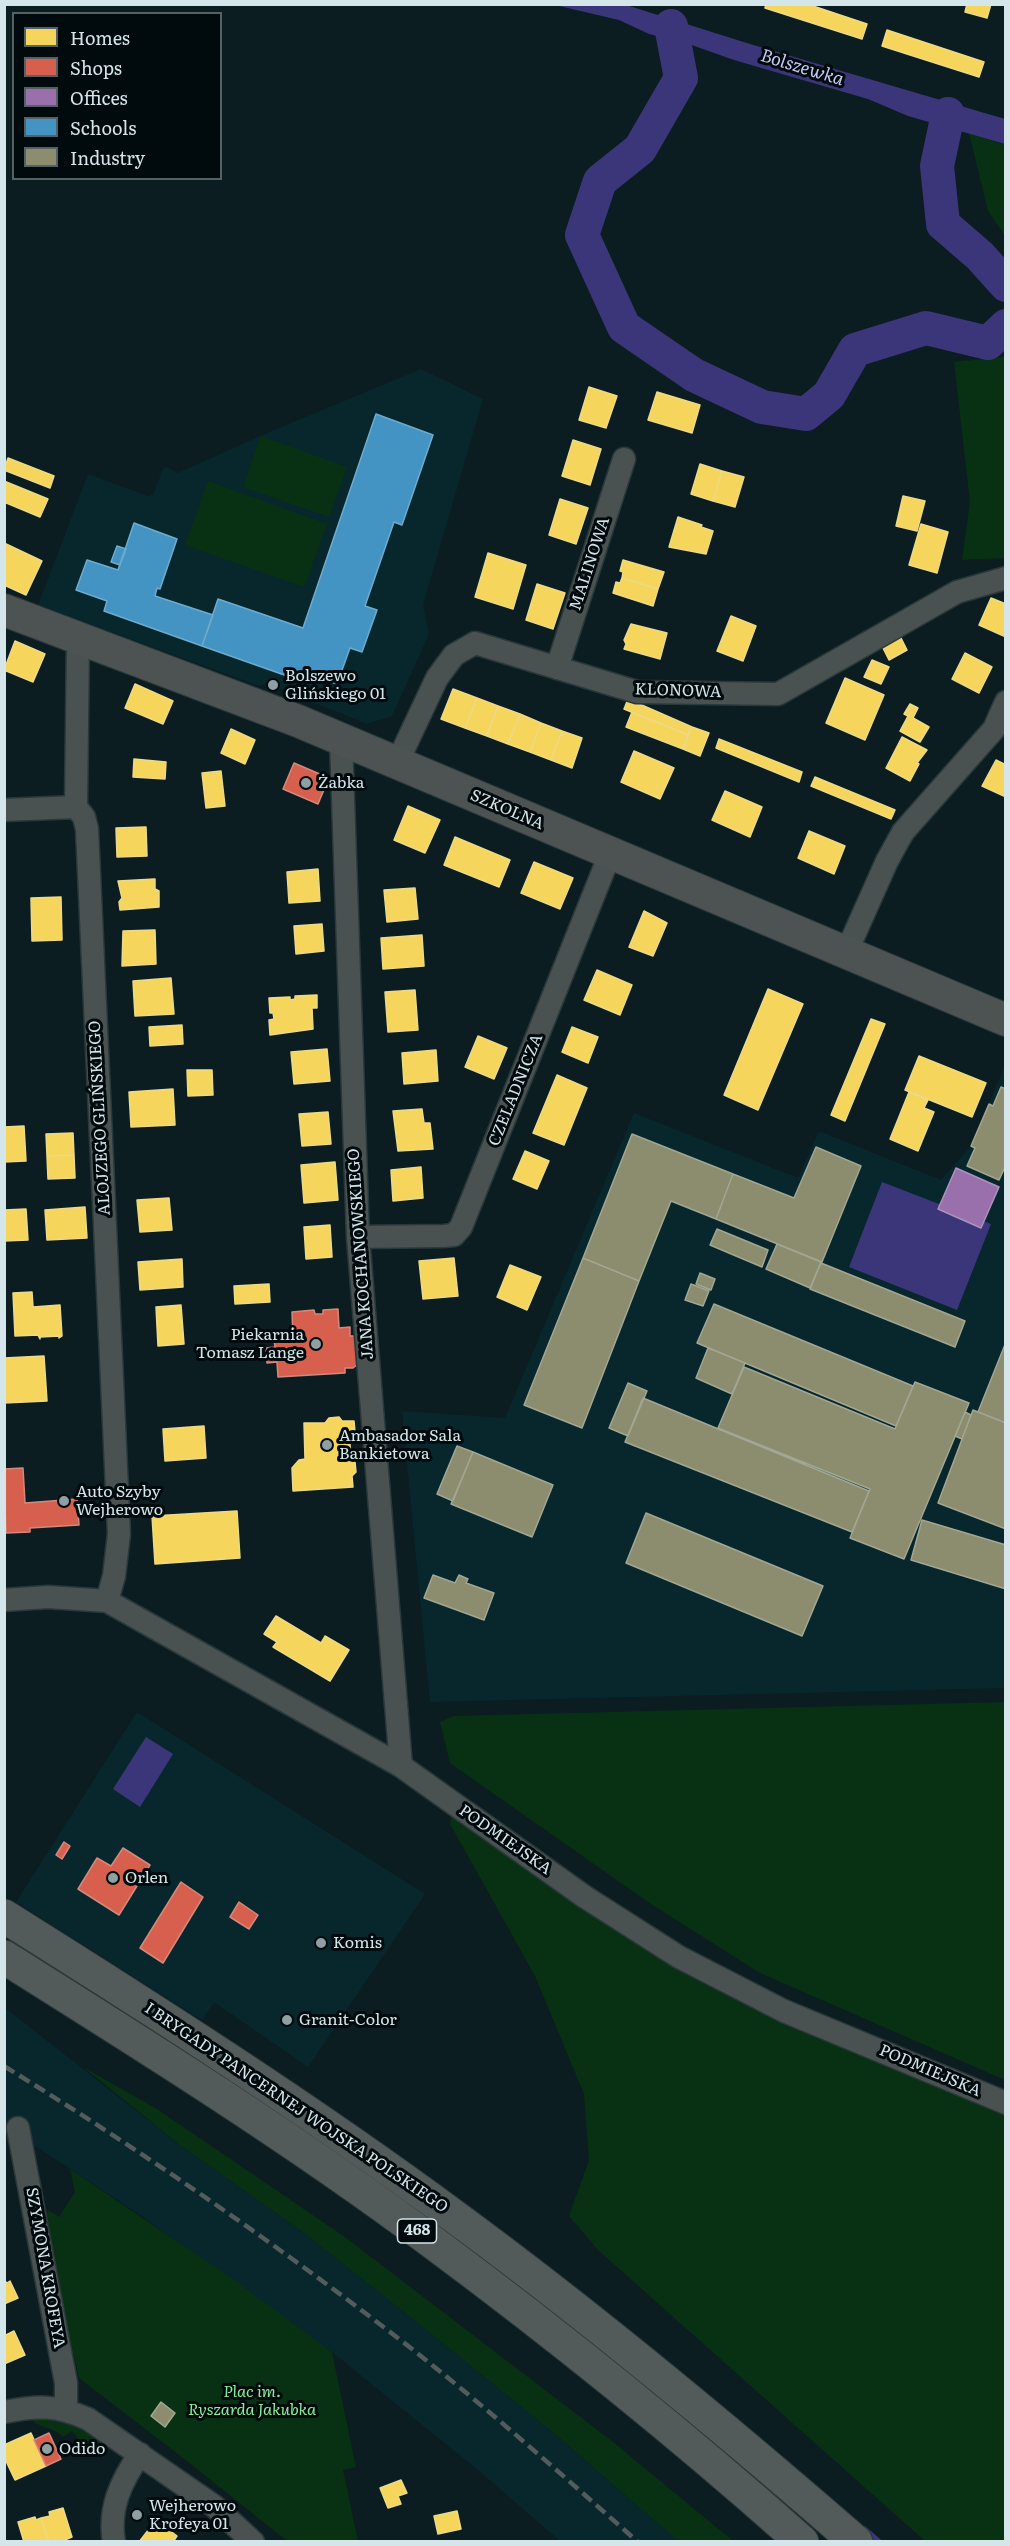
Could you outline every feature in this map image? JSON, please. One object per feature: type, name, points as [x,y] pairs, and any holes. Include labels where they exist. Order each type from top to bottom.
[{"type":"main road","name":"I BRYGADY PANCERNEJ WOJSKA POLSKIEGO","points":[[4,1916],[205,2044],[332,2129],[455,2216],[687,2396],[856,2541]]},
{"type":"main road","name":"I BRYGADY PANCERNEJ WOJSKA POLSKIEGO","points":[[4,1957],[165,2059],[308,2154],[430,2240],[583,2358],[725,2473],[802,2541]]},
{"type":"street","name":"MALINOWA","points":[[557,668],[624,459]]},
{"type":"street","name":"KLONOWA","points":[[397,763],[437,678],[454,655],[475,644],[637,692],[778,694],[957,592],[1005,578]]},
{"type":"street","name":"SZKOLNA","points":[[4,610],[298,721],[1005,1020]]},
{"type":"street","name":"ALOJZEGO GLIŃSKIEGO","points":[[78,638],[76,807],[84,817],[87,829],[118,1522],[114,1576],[107,1601]]},
{"type":"street","points":[[846,953],[887,861],[903,832],[994,729],[1005,702]]},
{"type":"street","name":"JANA KOCHANOWSKIEGO","points":[[341,740],[358,1237],[401,1766]]},
{"type":"street","points":[[4,810],[76,807]]},
{"type":"street","name":"CZELADNICZA","points":[[358,1237],[444,1236],[454,1234],[461,1227],[610,854]]},
{"type":"street","name":"PODMIEJSKA","points":[[4,1600],[48,1597],[107,1601],[401,1766],[585,1897],[679,1957],[784,2011],[1005,2103]]},
{"type":"street","name":"SZYMONA KROFEYA","points":[[18,2128],[66,2383],[66,2409]]},
{"type":"street","points":[[4,2412],[31,2407],[66,2409],[112,2433],[214,2506],[253,2541]]},
{"type":"street","points":[[114,2541],[111,2526],[117,2497],[127,2472],[140,2454]]},
{"type":"shaded area","points":[[421,369],[483,399],[423,605],[429,634],[392,716],[367,724],[278,688],[279,686],[270,681],[268,684],[259,686],[38,605],[88,474],[148,496],[153,495],[164,466],[178,473]]},
{"type":"shaded area","points":[[1005,1065],[1005,1688],[430,1702],[402,1411],[505,1418],[634,1113],[798,1178],[819,1131],[941,1180],[971,1146]]},
{"type":"shaded area","points":[[137,1712],[425,1894],[308,2067],[214,2002],[202,2020],[16,1902]]},
{"type":"shaded area","points":[[4,2007],[180,2145],[304,2233],[419,2324],[556,2435],[678,2541],[560,2541],[478,2470],[332,2352],[137,2213],[5,2126]]},
{"type":"green space","points":[[969,133],[1005,145],[1005,236],[988,211]]},
{"type":"green space","points":[[1005,357],[1005,558],[962,560],[970,502],[954,362]]},
{"type":"green space","points":[[261,436],[347,467],[329,517],[243,487]]},
{"type":"green space","points":[[208,481],[327,524],[304,587],[185,545]]},
{"type":"green space","points":[[1005,1702],[1005,2080],[760,1973],[648,1902],[450,1763],[440,1722],[454,1716]]},
{"type":"green space","points":[[452,1814],[706,1982],[768,2016],[1005,2109],[1005,2541],[925,2541],[598,2250],[569,2216],[589,2160],[584,2094],[535,1976],[450,1824]]},
{"type":"green space","points":[[83,2067],[157,2109],[345,2237],[613,2442],[733,2541],[678,2541],[556,2435],[419,2324],[304,2233],[180,2145]]},
{"type":"green space","name":"Plac im. Ryszarda Jakubka","points":[[70,2169],[234,2280],[332,2352],[356,2467],[343,2470],[358,2541],[287,2541],[79,2378],[42,2216],[48,2210],[59,2217],[75,2192]]},
{"type":"green space","points":[[29,2417],[62,2421],[84,2429],[94,2435],[108,2452],[104,2457],[94,2454],[72,2431],[63,2437],[37,2424]]},
{"type":"water","name":"Bolszewka","points":[[555,5],[626,5],[1005,119],[1005,144],[908,116],[868,99],[734,60],[686,43],[649,34],[619,20]]},
{"type":"water","points":[[882,1182],[991,1224],[957,1310],[849,1267]]},
{"type":"water","points":[[146,1737],[173,1754],[140,1807],[113,1789]]},
{"type":"building: Homes","points":[[766,4],[807,4],[867,24],[862,39],[765,8]]},
{"type":"building: Homes","points":[[967,4],[991,4],[987,18],[965,12]]},
{"type":"building: Homes","points":[[887,30],[984,62],[979,77],[882,46]]},
{"type":"building: Homes","points":[[589,387],[617,396],[606,428],[579,420]]},
{"type":"building: Homes","points":[[657,392],[700,405],[692,433],[648,420]]},
{"type":"building: Homes","points":[[573,440],[601,449],[590,485],[562,476]]},
{"type":"building: Homes","points":[[8,458],[54,476],[50,488],[4,470]]},
{"type":"building: Homes","points":[[700,464],[722,471],[713,501],[691,494]]},
{"type":"building: Homes","points":[[722,471],[744,477],[735,507],[713,501]]},
{"type":"building: Homes","points":[[4,481],[48,499],[40,517],[4,502]]},
{"type":"building: Homes","points":[[903,496],[925,501],[917,531],[896,526]]},
{"type":"building: Homes","points":[[560,499],[588,508],[576,544],[549,535]]},
{"type":"building: Homes","points":[[678,517],[713,531],[706,554],[669,547]]},
{"type":"building: Homes","points":[[921,524],[948,532],[937,573],[909,565]]},
{"type":"building: Homes","points":[[4,543],[42,561],[26,595],[4,585]]},
{"type":"building: Homes","points":[[488,553],[526,565],[513,609],[475,597]]},
{"type":"building: Homes","points":[[623,560],[664,572],[658,589],[622,578],[623,572],[620,571]]},
{"type":"building: Homes","points":[[622,578],[658,589],[653,606],[613,593],[616,582],[620,583]]},
{"type":"building: Homes","points":[[537,584],[565,593],[553,629],[526,620]]},
{"type":"building: Homes","points":[[991,598],[1006,604],[1006,637],[979,625]]},
{"type":"building: Homes","points":[[731,616],[756,626],[743,661],[717,651]]},
{"type":"building: Homes","points":[[631,624],[667,633],[660,659],[624,649],[626,644],[624,640]]},
{"type":"building: Homes","points":[[899,634],[907,650],[889,660],[881,644]]},
{"type":"building: Homes","points":[[15,641],[45,654],[33,682],[4,670]]},
{"type":"building: Homes","points":[[965,653],[992,667],[979,693],[952,679]]},
{"type":"building: Homes","points":[[872,660],[889,667],[881,684],[864,677]]},
{"type":"building: Homes","points":[[845,678],[884,695],[865,740],[826,723]]},
{"type":"building: Homes","points":[[135,684],[173,701],[163,724],[125,708]]},
{"type":"building: Homes","points":[[453,689],[477,698],[465,728],[441,719]]},
{"type":"building: Homes","points":[[477,698],[498,706],[487,736],[465,728]]},
{"type":"building: Homes","points":[[628,699],[692,727],[688,735],[624,709]]},
{"type":"building: Homes","points":[[910,704],[918,708],[913,718],[929,727],[920,742],[900,731],[908,716],[904,714]]},
{"type":"building: Homes","points":[[498,706],[520,714],[508,744],[487,736]]},
{"type":"building: Homes","points":[[632,712],[688,735],[683,749],[626,727]]},
{"type":"building: Homes","points":[[520,714],[541,723],[530,752],[508,744]]},
{"type":"building: Homes","points":[[541,723],[562,731],[551,760],[530,752]]},
{"type":"building: Homes","points":[[692,727],[709,733],[700,756],[683,749]]},
{"type":"building: Homes","points":[[231,729],[255,740],[245,764],[221,753]]},
{"type":"building: Homes","points":[[562,731],[582,738],[572,768],[551,760]]},
{"type":"building: Homes","points":[[902,737],[927,750],[917,763],[919,764],[910,781],[886,768]]},
{"type":"building: Homes","points":[[719,739],[802,772],[799,782],[716,748]]},
{"type":"building: Homes","points":[[634,751],[674,768],[660,799],[621,782]]},
{"type":"building: Homes","points":[[134,759],[166,762],[165,779],[133,777]]},
{"type":"building: Homes","points":[[996,760],[1006,765],[1006,797],[982,786]]},
{"type":"building: Homes","points":[[221,771],[225,806],[206,808],[202,773]]},
{"type":"building: Homes","points":[[815,777],[895,810],[891,819],[811,786]]},
{"type":"building: Homes","points":[[725,791],[762,807],[750,837],[712,820]]},
{"type":"building: Homes","points":[[408,806],[440,820],[425,853],[394,840]]},
{"type":"building: Homes","points":[[146,827],[147,856],[117,857],[116,828]]},
{"type":"building: Homes","points":[[809,831],[845,846],[834,874],[798,858]]},
{"type":"building: Homes","points":[[455,837],[510,860],[499,887],[444,865]]},
{"type":"building: Homes","points":[[534,862],[573,878],[560,909],[521,893]]},
{"type":"building: Homes","points":[[318,869],[320,901],[289,903],[287,872]]},
{"type":"building: Homes","points":[[155,879],[155,889],[159,891],[159,907],[120,910],[119,902],[122,898],[118,881]]},
{"type":"building: Homes","points":[[415,888],[418,919],[387,922],[384,890]]},
{"type":"building: Homes","points":[[61,897],[62,940],[32,941],[31,898]]},
{"type":"building: Homes","points":[[644,911],[667,923],[653,956],[629,947]]},
{"type":"building: Homes","points":[[322,924],[324,951],[296,954],[294,926]]},
{"type":"building: Homes","points":[[155,930],[156,964],[122,966],[123,931]]},
{"type":"building: Homes","points":[[422,935],[424,966],[383,969],[381,938]]},
{"type":"building: Homes","points":[[597,970],[632,985],[620,1015],[584,1000]]},
{"type":"building: Homes","points":[[171,978],[174,1014],[135,1016],[133,981]]},
{"type":"building: Homes","points":[[768,989],[803,1004],[758,1110],[724,1095]]},
{"type":"building: Homes","points":[[415,990],[418,1030],[388,1032],[385,992]]},
{"type":"building: Homes","points":[[317,995],[317,1008],[312,1008],[313,1029],[270,1035],[269,1020],[274,1019],[273,1013],[270,1013],[269,998],[290,997],[290,1000],[295,999],[295,996]]},
{"type":"building: Homes","points":[[871,1019],[885,1024],[845,1121],[831,1115]]},
{"type":"building: Homes","points":[[182,1025],[183,1044],[150,1046],[149,1027]]},
{"type":"building: Homes","points":[[572,1027],[598,1037],[588,1063],[562,1052]]},
{"type":"building: Homes","points":[[478,1036],[507,1048],[494,1079],[465,1067]]},
{"type":"building: Homes","points":[[327,1049],[330,1081],[294,1084],[291,1052]]},
{"type":"building: Homes","points":[[436,1050],[438,1081],[404,1084],[402,1053]]},
{"type":"building: Homes","points":[[919,1056],[986,1083],[972,1117],[905,1090]]},
{"type":"building: Homes","points":[[187,1070],[212,1070],[213,1095],[188,1096]]},
{"type":"building: Homes","points":[[557,1075],[587,1088],[564,1145],[533,1133]]},
{"type":"building: Homes","points":[[173,1089],[175,1125],[131,1127],[129,1092]]},
{"type":"building: Homes","points":[[909,1092],[928,1100],[924,1108],[934,1112],[918,1151],[890,1139]]},
{"type":"building: Homes","points":[[422,1109],[424,1123],[430,1123],[433,1149],[398,1151],[393,1111]]},
{"type":"building: Homes","points":[[328,1112],[331,1144],[302,1146],[299,1114]]},
{"type":"building: Homes","points":[[24,1126],[26,1161],[4,1162],[4,1127]]},
{"type":"building: Homes","points":[[73,1133],[74,1155],[47,1156],[46,1134]]},
{"type":"building: Homes","points":[[525,1151],[549,1161],[537,1189],[513,1179]]},
{"type":"building: Homes","points":[[74,1155],[75,1178],[48,1179],[47,1156]]},
{"type":"building: Homes","points":[[335,1162],[338,1200],[304,1203],[301,1165]]},
{"type":"building: Homes","points":[[421,1167],[423,1198],[393,1201],[391,1170]]},
{"type":"building: Homes","points":[[169,1198],[172,1230],[140,1232],[137,1200]]},
{"type":"building: Homes","points":[[85,1207],[87,1238],[47,1240],[45,1210]]},
{"type":"building: Homes","points":[[26,1209],[28,1240],[4,1241],[4,1210]]},
{"type":"building: Homes","points":[[330,1225],[332,1257],[306,1259],[304,1227]]},
{"type":"building: Homes","points":[[454,1258],[458,1296],[423,1299],[419,1261]]},
{"type":"building: Homes","points":[[182,1259],[183,1287],[140,1290],[138,1262]]},
{"type":"building: Homes","points":[[510,1265],[541,1277],[527,1310],[497,1297]]},
{"type":"building: Homes","points":[[269,1284],[270,1302],[235,1304],[234,1286]]},
{"type":"building: Homes","points":[[32,1292],[33,1307],[60,1305],[62,1336],[59,1338],[59,1336],[40,1337],[40,1339],[38,1335],[15,1336],[13,1293]]},
{"type":"building: Homes","points":[[181,1305],[184,1344],[158,1346],[156,1307]]},
{"type":"building: Homes","points":[[44,1356],[47,1401],[4,1403],[4,1358]]},
{"type":"building: Homes","name":"Ambasador Sala Bankietowa","points":[[339,1417],[342,1421],[354,1421],[355,1432],[349,1432],[351,1458],[355,1462],[356,1472],[352,1476],[353,1487],[293,1491],[292,1468],[299,1460],[305,1459],[304,1423],[325,1423],[329,1418]]},
{"type":"building: Homes","points":[[204,1426],[206,1458],[165,1461],[163,1429]]},
{"type":"building: Homes","points":[[237,1511],[240,1558],[155,1564],[152,1516]]},
{"type":"building: Homes","points":[[276,1616],[321,1643],[325,1636],[349,1650],[330,1681],[273,1647],[277,1642],[264,1634]]},
{"type":"building: Homes","points":[[4,2280],[7,2283],[10,2281],[18,2298],[4,2304]]},
{"type":"building: Homes","points":[[14,2331],[25,2355],[4,2364],[4,2336]]},
{"type":"building: Homes","points":[[31,2433],[46,2466],[15,2480],[4,2457],[4,2445]]},
{"type":"building: Homes","points":[[401,2480],[407,2493],[398,2496],[401,2504],[388,2508],[380,2488]]},
{"type":"building: Homes","points":[[63,2508],[72,2537],[60,2542],[49,2542],[41,2518],[50,2516],[49,2512]]},
{"type":"building: Homes","points":[[457,2511],[461,2529],[438,2534],[434,2516]]},
{"type":"building: Homes","points":[[35,2517],[36,2520],[41,2518],[49,2542],[24,2542],[18,2522]]},
{"type":"building: Homes","points":[[156,2520],[177,2536],[173,2542],[139,2542]]},
{"type":"building: Shops","name":"Żabka","points":[[294,763],[329,778],[318,804],[283,789]]},
{"type":"building: Shops","name":"Piekarnia Tomasz Lange","points":[[338,1309],[339,1328],[350,1327],[350,1336],[357,1336],[358,1364],[353,1368],[345,1368],[345,1373],[278,1377],[277,1362],[267,1363],[266,1348],[275,1347],[274,1341],[293,1340],[292,1312],[314,1310],[315,1314],[323,1314],[323,1310]]},
{"type":"building: Shops","name":"Auto Szyby Wejherowo","points":[[23,1468],[25,1503],[77,1499],[79,1525],[30,1528],[30,1532],[6,1533],[4,1469]]},
{"type":"building: Shops","points":[[64,1842],[70,1846],[62,1859],[56,1855]]},
{"type":"building: Shops","name":"Orlen","points":[[123,1848],[150,1865],[119,1915],[78,1889],[97,1858],[111,1866]]},
{"type":"building: Shops","points":[[181,1882],[203,1897],[163,1963],[140,1948]]},
{"type":"building: Shops","points":[[239,1902],[258,1915],[249,1929],[230,1917]]},
{"type":"building: Shops","name":"Odido","points":[[49,2433],[61,2459],[46,2466],[34,2440]]},
{"type":"building: Offices","points":[[956,1168],[999,1187],[981,1228],[938,1209]]},
{"type":"building: Schools","points":[[376,414],[433,435],[402,525],[394,522],[365,606],[377,610],[362,652],[350,648],[337,684],[310,675],[307,683],[202,646],[218,599],[303,628]]},
{"type":"building: Schools","points":[[134,523],[177,539],[160,589],[157,588],[155,596],[213,615],[202,646],[104,611],[107,601],[76,590],[87,560],[118,570]]},
{"type":"building: Schools","points":[[117,546],[126,549],[120,565],[111,562]]},
{"type":"building: Industry","points":[[1001,1087],[1006,1089],[1006,1165],[999,1180],[967,1166],[975,1148],[971,1146],[989,1104],[993,1106]]},
{"type":"building: Industry","points":[[632,1134],[733,1174],[716,1219],[671,1201],[639,1281],[583,1258]]},
{"type":"building: Industry","points":[[816,1147],[861,1166],[822,1262],[716,1219],[733,1174],[794,1198]]},
{"type":"building: Industry","points":[[717,1229],[768,1250],[762,1267],[710,1245]]},
{"type":"building: Industry","points":[[777,1244],[821,1262],[810,1288],[766,1269]]},
{"type":"building: Industry","points":[[583,1258],[639,1281],[582,1428],[524,1405]]},
{"type":"building: Industry","points":[[821,1263],[965,1321],[955,1347],[810,1289]]},
{"type":"building: Industry","points":[[700,1273],[715,1279],[711,1290],[696,1284]]},
{"type":"building: Industry","points":[[691,1284],[709,1291],[703,1306],[685,1300]]},
{"type":"building: Industry","points":[[714,1304],[913,1386],[896,1426],[697,1343]]},
{"type":"building: Industry","points":[[1006,1342],[1006,1423],[978,1412]]},
{"type":"building: Industry","points":[[708,1348],[745,1363],[732,1394],[696,1378]]},
{"type":"building: Industry","points":[[744,1367],[895,1429],[915,1382],[969,1403],[904,1559],[850,1538],[870,1489],[718,1428]]},
{"type":"building: Industry","points":[[628,1383],[647,1391],[628,1436],[609,1428]]},
{"type":"building: Industry","points":[[643,1398],[869,1491],[852,1532],[625,1442]]},
{"type":"building: Industry","points":[[973,1410],[1006,1423],[1006,1529],[938,1503]]},
{"type":"building: Industry","points":[[965,1412],[971,1415],[962,1439],[955,1436]]},
{"type":"building: Industry","points":[[457,1446],[473,1452],[453,1501],[437,1494]]},
{"type":"building: Industry","points":[[473,1452],[553,1485],[532,1537],[451,1504]]},
{"type":"building: Industry","points":[[646,1513],[823,1586],[802,1636],[626,1563]]},
{"type":"building: Industry","points":[[922,1520],[1006,1545],[1006,1589],[911,1560]]},
{"type":"building: Industry","points":[[433,1575],[455,1583],[459,1575],[468,1579],[466,1583],[494,1593],[484,1620],[424,1598]]},
{"type":"building: Industry","points":[[161,2402],[175,2413],[165,2427],[151,2416]]},
{"type":"waterway","points":[[671,26],[681,78],[640,149],[600,181],[582,235],[624,327],[694,375],[762,407],[806,414],[829,395],[855,350],[926,328],[988,343],[1006,326]]},
{"type":"waterway","points":[[948,114],[937,166],[943,224],[980,256],[1006,285]]},
{"type":"waterway","points":[[864,2529],[879,2542]]},
{"type":"railway","points":[[4,2066],[107,2131],[207,2199],[355,2305],[463,2390],[638,2542]]},
{"type":"place","name":"Bolszewo Glińskiego 01","points":[[273,685]]},
{"type":"place","name":"Żabka","points":[[306,783]]},
{"type":"place","name":"Piekarnia Tomasz Lange","points":[[316,1344]]},
{"type":"place","name":"Ambasador Sala Bankietowa","points":[[327,1445]]},
{"type":"place","name":"Auto Szyby Wejherowo","points":[[64,1501]]},
{"type":"place","name":"Orlen","points":[[113,1878]]},
{"type":"place","name":"Komis","points":[[321,1943]]},
{"type":"place","name":"Granit-Color","points":[[287,2020]]},
{"type":"place","name":"Odido","points":[[47,2449]]},
{"type":"place","name":"Wejherowo Krofeya 01","points":[[137,2515]]}]
